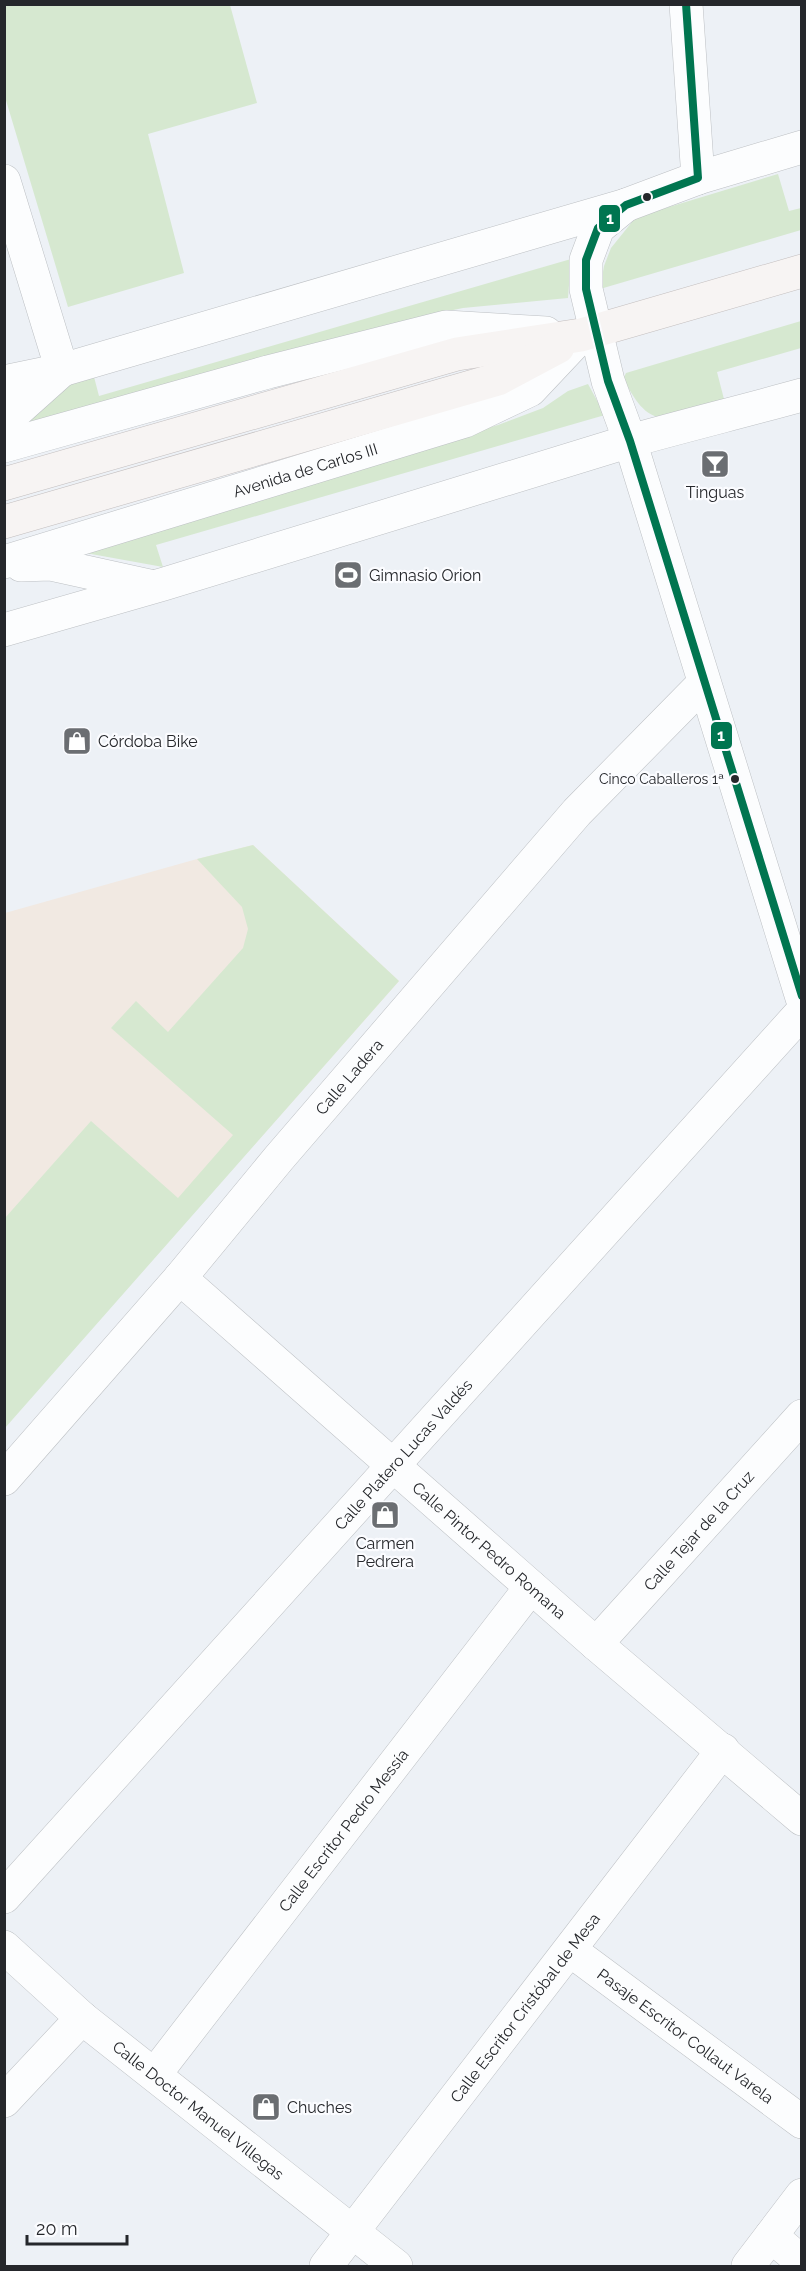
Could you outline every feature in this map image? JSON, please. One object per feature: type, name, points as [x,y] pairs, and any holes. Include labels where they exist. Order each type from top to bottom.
[{"type":"main road","name":"Avenida de Carlos III","points":[[4,484],[457,354],[588,333],[801,271]]},
{"type":"main road","name":"Avenida de Carlos III","points":[[4,522],[498,379],[588,333]]},
{"type":"street","points":[[686,4],[698,178]]},
{"type":"street","points":[[4,382],[62,370],[634,203],[698,178],[801,147]]},
{"type":"street","points":[[4,181],[62,370]]},
{"type":"street","points":[[634,203],[598,228],[586,260],[588,333],[630,441],[801,998]]},
{"type":"street","name":"Avenida de Carlos III","points":[[4,446],[268,372],[446,327],[588,333]]},
{"type":"street","name":"Avenida de Carlos III","points":[[4,564],[465,421],[530,390],[588,333]]},
{"type":"street","points":[[4,422],[62,370]]},
{"type":"street","name":"Avenida de Carlos III","points":[[4,630],[165,584],[630,441],[704,420],[719,419],[801,395]]},
{"type":"street","name":"Avenida de Carlos III","points":[[4,564],[50,564],[144,585],[165,584]]},
{"type":"street","name":"Calle Ladera","points":[[4,1479],[180,1278],[286,1149],[577,812],[703,684]]},
{"type":"street","name":"Calle Platero Lucas Valdés","points":[[4,1897],[801,1012]]},
{"type":"street","name":"Calle Pintor Pedro Romana","points":[[180,1278],[596,1644],[723,1750],[801,1819]]},
{"type":"street","name":"Calle Tejar de la Cruz","points":[[596,1644],[801,1416]]},
{"type":"street","name":"Calle Escritor Pedro Messía","points":[[155,2074],[531,1587]]},
{"type":"street","name":"Calle Escritor Cristóbal de Mesa","points":[[326,2266],[723,1750]]},
{"type":"street","name":"Calle Doctor Manuel Villegas","points":[[4,1947],[82,2018],[396,2266]]},
{"type":"street","name":"Pasaje Escritor Collaut Varela","points":[[570,1950],[801,2122]]},
{"type":"street","points":[[4,2102],[82,2018]]},
{"type":"street","points":[[748,2266],[801,2195]]},
{"type":"street","points":[[771,2236],[801,2262]]},
{"type":"shaded area","points":[[253,845],[399,981],[5,1427],[5,913]]},
{"type":"green space","points":[[4,5],[230,5],[257,103],[148,134],[184,273],[68,307],[5,97]]},
{"type":"green space","points":[[778,174],[789,211],[801,208],[801,230],[600,289],[604,266],[611,248],[636,217]]},
{"type":"green space","points":[[571,259],[568,298],[463,308],[424,316],[21,429],[74,379],[93,373],[99,396]]},
{"type":"green space","points":[[801,321],[801,348],[717,372],[725,403],[661,418],[643,408],[623,379],[626,373]]},
{"type":"green space","points":[[588,384],[605,415],[156,545],[163,567],[80,552],[315,478],[498,425],[543,408],[568,391]]},
{"type":"green space","points":[[253,845],[399,981],[5,1428],[5,1218],[91,1121],[178,1198],[233,1135],[111,1028],[136,1001],[168,1032],[243,948],[248,929],[242,907],[197,859]]},
{"type":"transit line","name":"1","points":[[686,4],[698,178],[626,205],[598,228],[586,260],[586,289],[608,381],[630,441],[802,996]]},
{"type":"place","name":"Tinguas","points":[[715,464]]},
{"type":"place","name":"Gimnasio Orion","points":[[348,575]]},
{"type":"place","name":"Córdoba Bike","points":[[77,741]]},
{"type":"place","name":"Cinco Caballeros 1ª","points":[[735,779]]},
{"type":"place","name":"Carmen Pedrera","points":[[385,1515]]},
{"type":"place","name":"Chuches","points":[[266,2107]]}]
